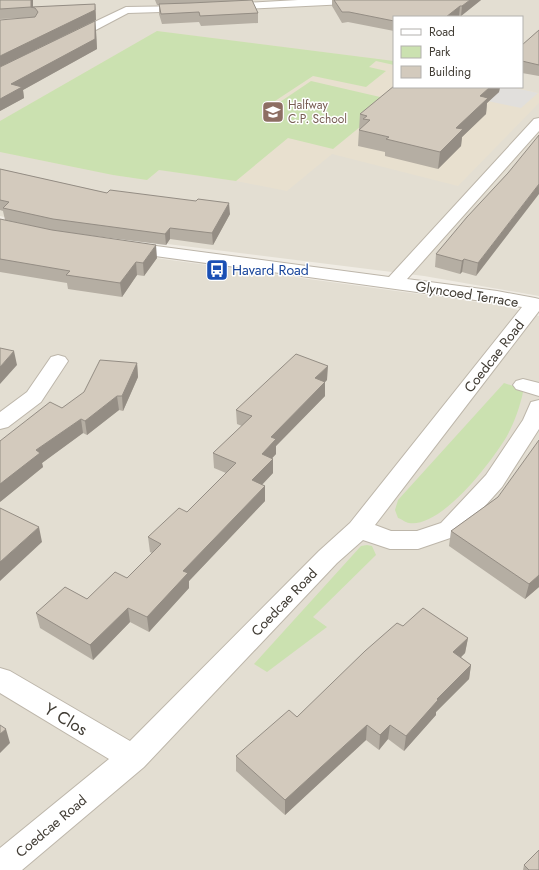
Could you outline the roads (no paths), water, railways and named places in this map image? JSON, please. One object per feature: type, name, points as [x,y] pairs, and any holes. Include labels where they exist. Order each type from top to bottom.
[{"type":"street","points":[[213,8],[288,2],[368,0]]},
{"type":"street","points":[[61,42],[128,5],[198,8]]},
{"type":"street","points":[[394,283],[539,122]]},
{"type":"street","name":"Glyncoed Terrace","points":[[106,245],[497,297],[537,305]]},
{"type":"street","name":"Coedcae Road","points":[[0,868],[133,758],[328,557],[359,529],[537,305]]},
{"type":"street","points":[[0,422],[34,396],[58,361]]},
{"type":"street","points":[[359,529],[390,540],[418,540],[450,529],[494,481],[534,420],[539,407]]},
{"type":"street","name":"Y Clos","points":[[0,679],[133,758]]},
{"type":"place","name":"Halfway C.P. School","points":[[273,112]]},
{"type":"place","name":"Havard Road","points":[[217,270]]}]
